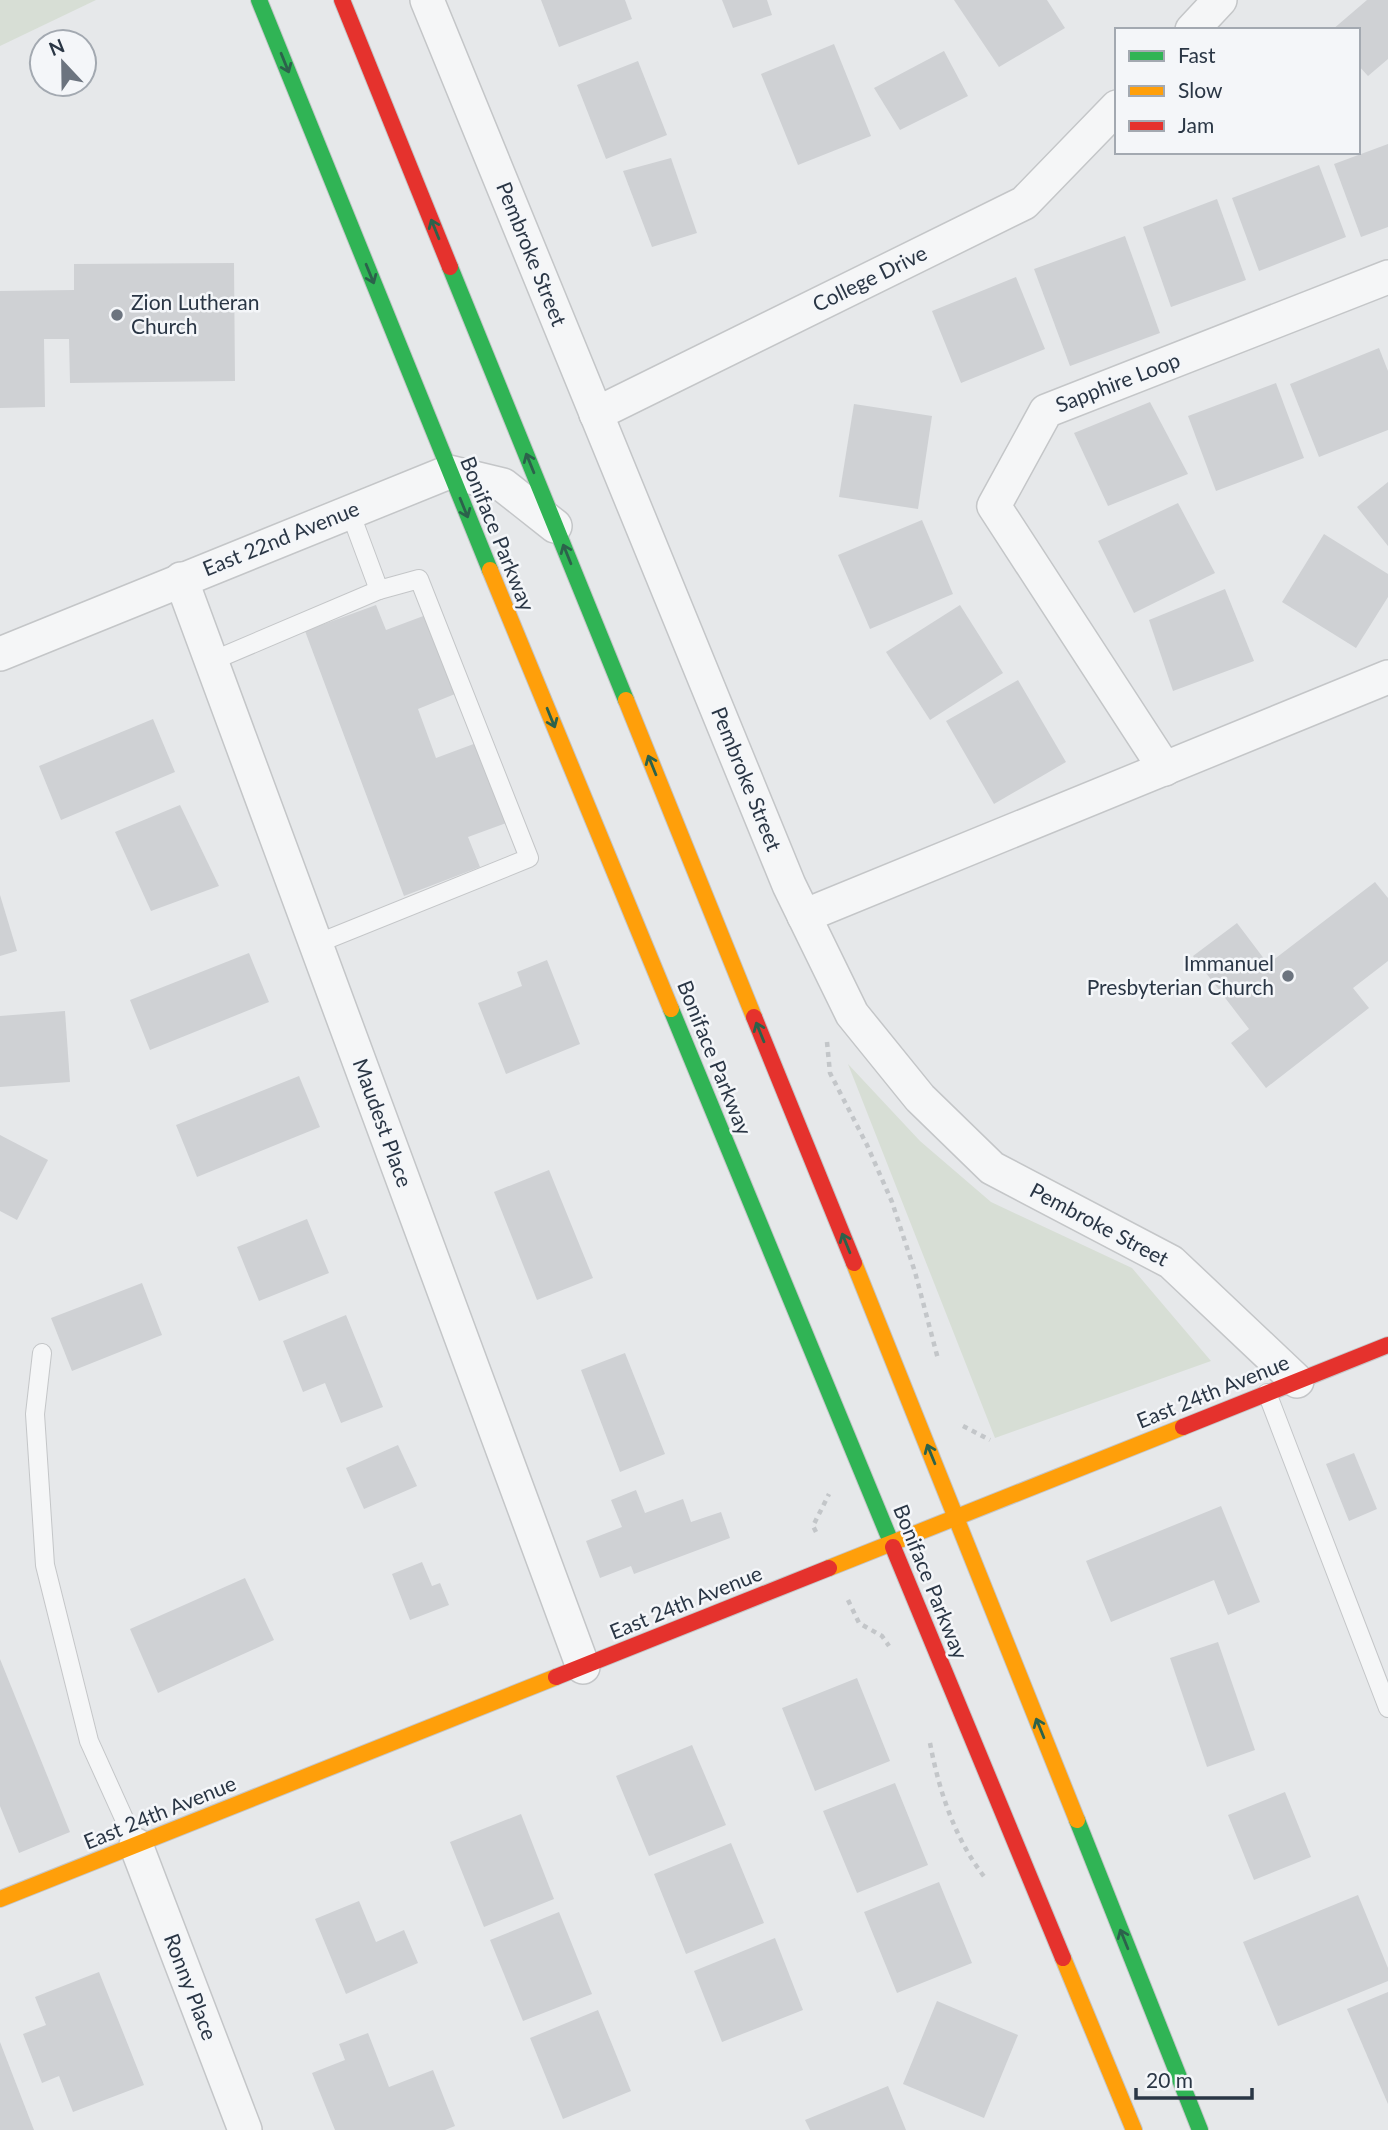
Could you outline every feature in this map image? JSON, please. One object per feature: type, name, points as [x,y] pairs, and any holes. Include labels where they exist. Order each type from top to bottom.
[{"type":"main road","name":"Boniface Parkway","points":[[259,0],[449,472],[1134,2130]]},
{"type":"main road","points":[[342,0],[956,1517],[1200,2130]]},
{"type":"main road","name":"East 24th Avenue","points":[[0,1899],[1388,1345]]},
{"type":"street","name":"Pembroke Street","points":[[427,0],[804,916],[852,1014],[920,1098],[992,1168],[1171,1262],[1282,1387]]},
{"type":"street","points":[[1194,28],[1220,0]]},
{"type":"street","name":"College Drive","points":[[596,414],[1024,203],[1115,109]]},
{"type":"street","name":"Sapphire Loop","points":[[1165,769],[994,506],[1046,411],[1388,277]]},
{"type":"street","name":"East 22nd Avenue","points":[[0,654],[449,472]]},
{"type":"street","points":[[449,472],[503,485],[555,526]]},
{"type":"street","name":"Maudest Place","points":[[181,579],[583,1667]]},
{"type":"street","points":[[804,916],[1388,677]]},
{"type":"street","name":"Ronny Place","points":[[136,1845],[245,2130]]},
{"type":"lane","points":[[349,512],[379,590]]},
{"type":"lane","points":[[212,661],[379,590],[419,579],[529,858],[316,944]]},
{"type":"lane","points":[[42,1353],[34,1415],[45,1565],[89,1741],[136,1845]]},
{"type":"lane","points":[[1282,1387],[1388,1708]]},
{"type":"shaded area","points":[[0,0],[96,0],[38,28],[28,28],[28,33],[0,46]]},
{"type":"shaded area","points":[[848,1064],[920,1141],[991,1202],[1132,1268],[1211,1361],[995,1438]]},
{"type":"building","points":[[541,0],[625,0],[632,19],[559,47]]},
{"type":"building","points":[[722,0],[767,0],[772,15],[733,28]]},
{"type":"building","points":[[954,0],[1047,0],[1065,28],[999,67]]},
{"type":"building","points":[[1367,0],[1388,0],[1388,59],[1368,76],[1360,67],[1360,28],[1334,28]]},
{"type":"building","points":[[834,44],[871,136],[798,165],[761,74]]},
{"type":"building","points":[[944,51],[968,96],[900,130],[874,88]]},
{"type":"building","points":[[638,61],[667,135],[606,159],[577,85]]},
{"type":"building","points":[[1388,144],[1388,227],[1361,237],[1334,164]]},
{"type":"building","points":[[671,158],[697,233],[652,247],[623,171]]},
{"type":"building","points":[[1319,165],[1346,237],[1259,271],[1232,198]]},
{"type":"building","points":[[1217,199],[1246,280],[1171,307],[1143,227]]},
{"type":"building","points":[[1125,236],[1160,333],[1070,366],[1034,269]]},
{"type":"building","name":"Zion Lutheran Church","points":[[234,263],[235,381],[70,383],[69,339],[44,339],[45,407],[0,408],[0,291],[74,290],[74,264]]},
{"type":"building","points":[[1016,277],[1045,349],[961,383],[932,311]]},
{"type":"building","points":[[1379,348],[1388,371],[1388,430],[1319,457],[1290,384]]},
{"type":"building","points":[[1276,383],[1304,458],[1216,491],[1188,416]]},
{"type":"building","points":[[1150,402],[1188,474],[1108,506],[1074,433]]},
{"type":"building","points":[[854,404],[932,416],[918,509],[839,497]]},
{"type":"building","points":[[1388,482],[1388,546],[1357,507]]},
{"type":"building","points":[[1178,503],[1215,573],[1134,613],[1098,541]]},
{"type":"building","points":[[922,520],[953,594],[870,629],[838,555]]},
{"type":"building","points":[[1324,534],[1388,574],[1388,597],[1356,648],[1282,602]]},
{"type":"building","points":[[1225,589],[1254,661],[1173,691],[1149,620]]},
{"type":"building","points":[[376,605],[386,630],[426,615],[455,694],[418,709],[436,758],[479,742],[509,822],[468,837],[480,867],[404,896],[305,631]]},
{"type":"building","points":[[960,605],[1003,673],[930,720],[886,652]]},
{"type":"building","points":[[1018,680],[1066,762],[994,804],[946,721]]},
{"type":"building","points":[[153,719],[175,772],[61,820],[39,766]]},
{"type":"building","points":[[180,805],[219,886],[151,911],[115,832]]},
{"type":"building","name":"Immanuel Presbyterian Church","points":[[1375,882],[1388,898],[1388,961],[1353,988],[1369,1008],[1266,1088],[1231,1043],[1249,1029],[1193,956],[1237,923],[1268,964]]},
{"type":"building","points":[[0,895],[17,951],[0,956]]},
{"type":"building","points":[[249,953],[269,1002],[150,1050],[130,1000]]},
{"type":"building","points":[[547,960],[580,1044],[506,1074],[478,1003],[522,986],[517,972]]},
{"type":"building","points":[[65,1011],[70,1082],[0,1087],[0,1016]]},
{"type":"building","points":[[299,1076],[320,1127],[197,1177],[176,1125]]},
{"type":"building","points":[[0,1135],[48,1160],[17,1220],[0,1211]]},
{"type":"building","points":[[549,1170],[593,1278],[537,1300],[494,1192]]},
{"type":"building","points":[[307,1219],[329,1273],[259,1301],[237,1247]]},
{"type":"building","points":[[142,1283],[162,1335],[72,1371],[51,1318]]},
{"type":"building","points":[[346,1315],[383,1407],[341,1423],[325,1383],[303,1392],[283,1341]]},
{"type":"building","points":[[625,1353],[665,1454],[620,1472],[581,1370]]},
{"type":"building","points":[[398,1445],[417,1486],[364,1509],[346,1468]]},
{"type":"building","points":[[1354,1453],[1377,1509],[1349,1521],[1326,1464]]},
{"type":"building","points":[[636,1490],[645,1513],[683,1499],[691,1522],[721,1512],[730,1538],[634,1574],[631,1566],[600,1578],[586,1541],[622,1527],[611,1500]]},
{"type":"building","points":[[1221,1506],[1260,1602],[1228,1615],[1214,1580],[1111,1622],[1086,1561]]},
{"type":"building","points":[[422,1562],[432,1586],[440,1583],[449,1605],[410,1620],[392,1574]]},
{"type":"building","points":[[245,1578],[274,1640],[158,1693],[130,1629]]},
{"type":"building","points":[[1218,1642],[1255,1750],[1207,1767],[1170,1658]]},
{"type":"building","points":[[0,1659],[70,1832],[19,1853],[0,1806]]},
{"type":"building","points":[[857,1678],[890,1761],[815,1791],[782,1708]]},
{"type":"building","points":[[692,1745],[726,1825],[649,1856],[616,1776]]},
{"type":"building","points":[[895,1783],[928,1865],[857,1893],[823,1811]]},
{"type":"building","points":[[1285,1792],[1311,1857],[1254,1880],[1228,1815]]},
{"type":"building","points":[[521,1814],[554,1899],[484,1927],[450,1842]]},
{"type":"building","points":[[731,1843],[764,1923],[686,1954],[654,1874]]},
{"type":"building","points":[[939,1882],[972,1963],[897,1993],[864,1912]]},
{"type":"building","points":[[1358,1895],[1388,1968],[1388,1981],[1278,2026],[1243,1942]]},
{"type":"building","points":[[359,1901],[376,1942],[404,1930],[418,1963],[346,1994],[315,1919]]},
{"type":"building","points":[[559,1912],[592,1994],[523,2021],[490,1940]]},
{"type":"building","points":[[775,1938],[803,2010],[722,2042],[694,1971]]},
{"type":"building","points":[[99,1972],[144,2085],[73,2112],[59,2076],[42,2083],[23,2034],[46,2025],[35,1997]]},
{"type":"building","points":[[1388,1992],[1388,2104],[1347,2009]]},
{"type":"building","points":[[937,2001],[1018,2035],[984,2118],[903,2084]]},
{"type":"building","points":[[598,2010],[631,2091],[563,2119],[530,2038]]},
{"type":"building","points":[[368,2033],[389,2087],[433,2070],[455,2126],[445,2130],[335,2130],[312,2073],[345,2060],[339,2044]]},
{"type":"building","points":[[0,2042],[34,2130],[0,2130]]},
{"type":"building","points":[[888,2086],[906,2130],[810,2130],[805,2120]]},
{"type":"traffic: fast","points":[[259,0],[490,570]]},
{"type":"traffic: fast","points":[[450,267],[626,700]]},
{"type":"traffic: fast","points":[[671,1009],[893,1547]]},
{"type":"traffic: fast","points":[[1077,1820],[1200,2130]]},
{"type":"traffic: slow","points":[[490,570],[671,1009]]},
{"type":"traffic: slow","points":[[626,700],[754,1017]]},
{"type":"traffic: slow","points":[[854,1263],[1077,1820]]},
{"type":"traffic: slow","points":[[829,1568],[1183,1427]]},
{"type":"traffic: slow","points":[[0,1899],[556,1677]]},
{"type":"traffic: slow","points":[[1063,1958],[1134,2130]]},
{"type":"traffic: jam","points":[[342,0],[450,267]]},
{"type":"traffic: jam","points":[[754,1017],[854,1263]]},
{"type":"traffic: jam","points":[[1183,1427],[1388,1345]]},
{"type":"traffic: jam","points":[[893,1547],[1063,1958]]},
{"type":"traffic: jam","points":[[556,1677],[829,1568]]},
{"type":"place","name":"Zion Lutheran Church","points":[[117,315]]},
{"type":"place","name":"Immanuel Presbyterian Church","points":[[1288,976]]}]
